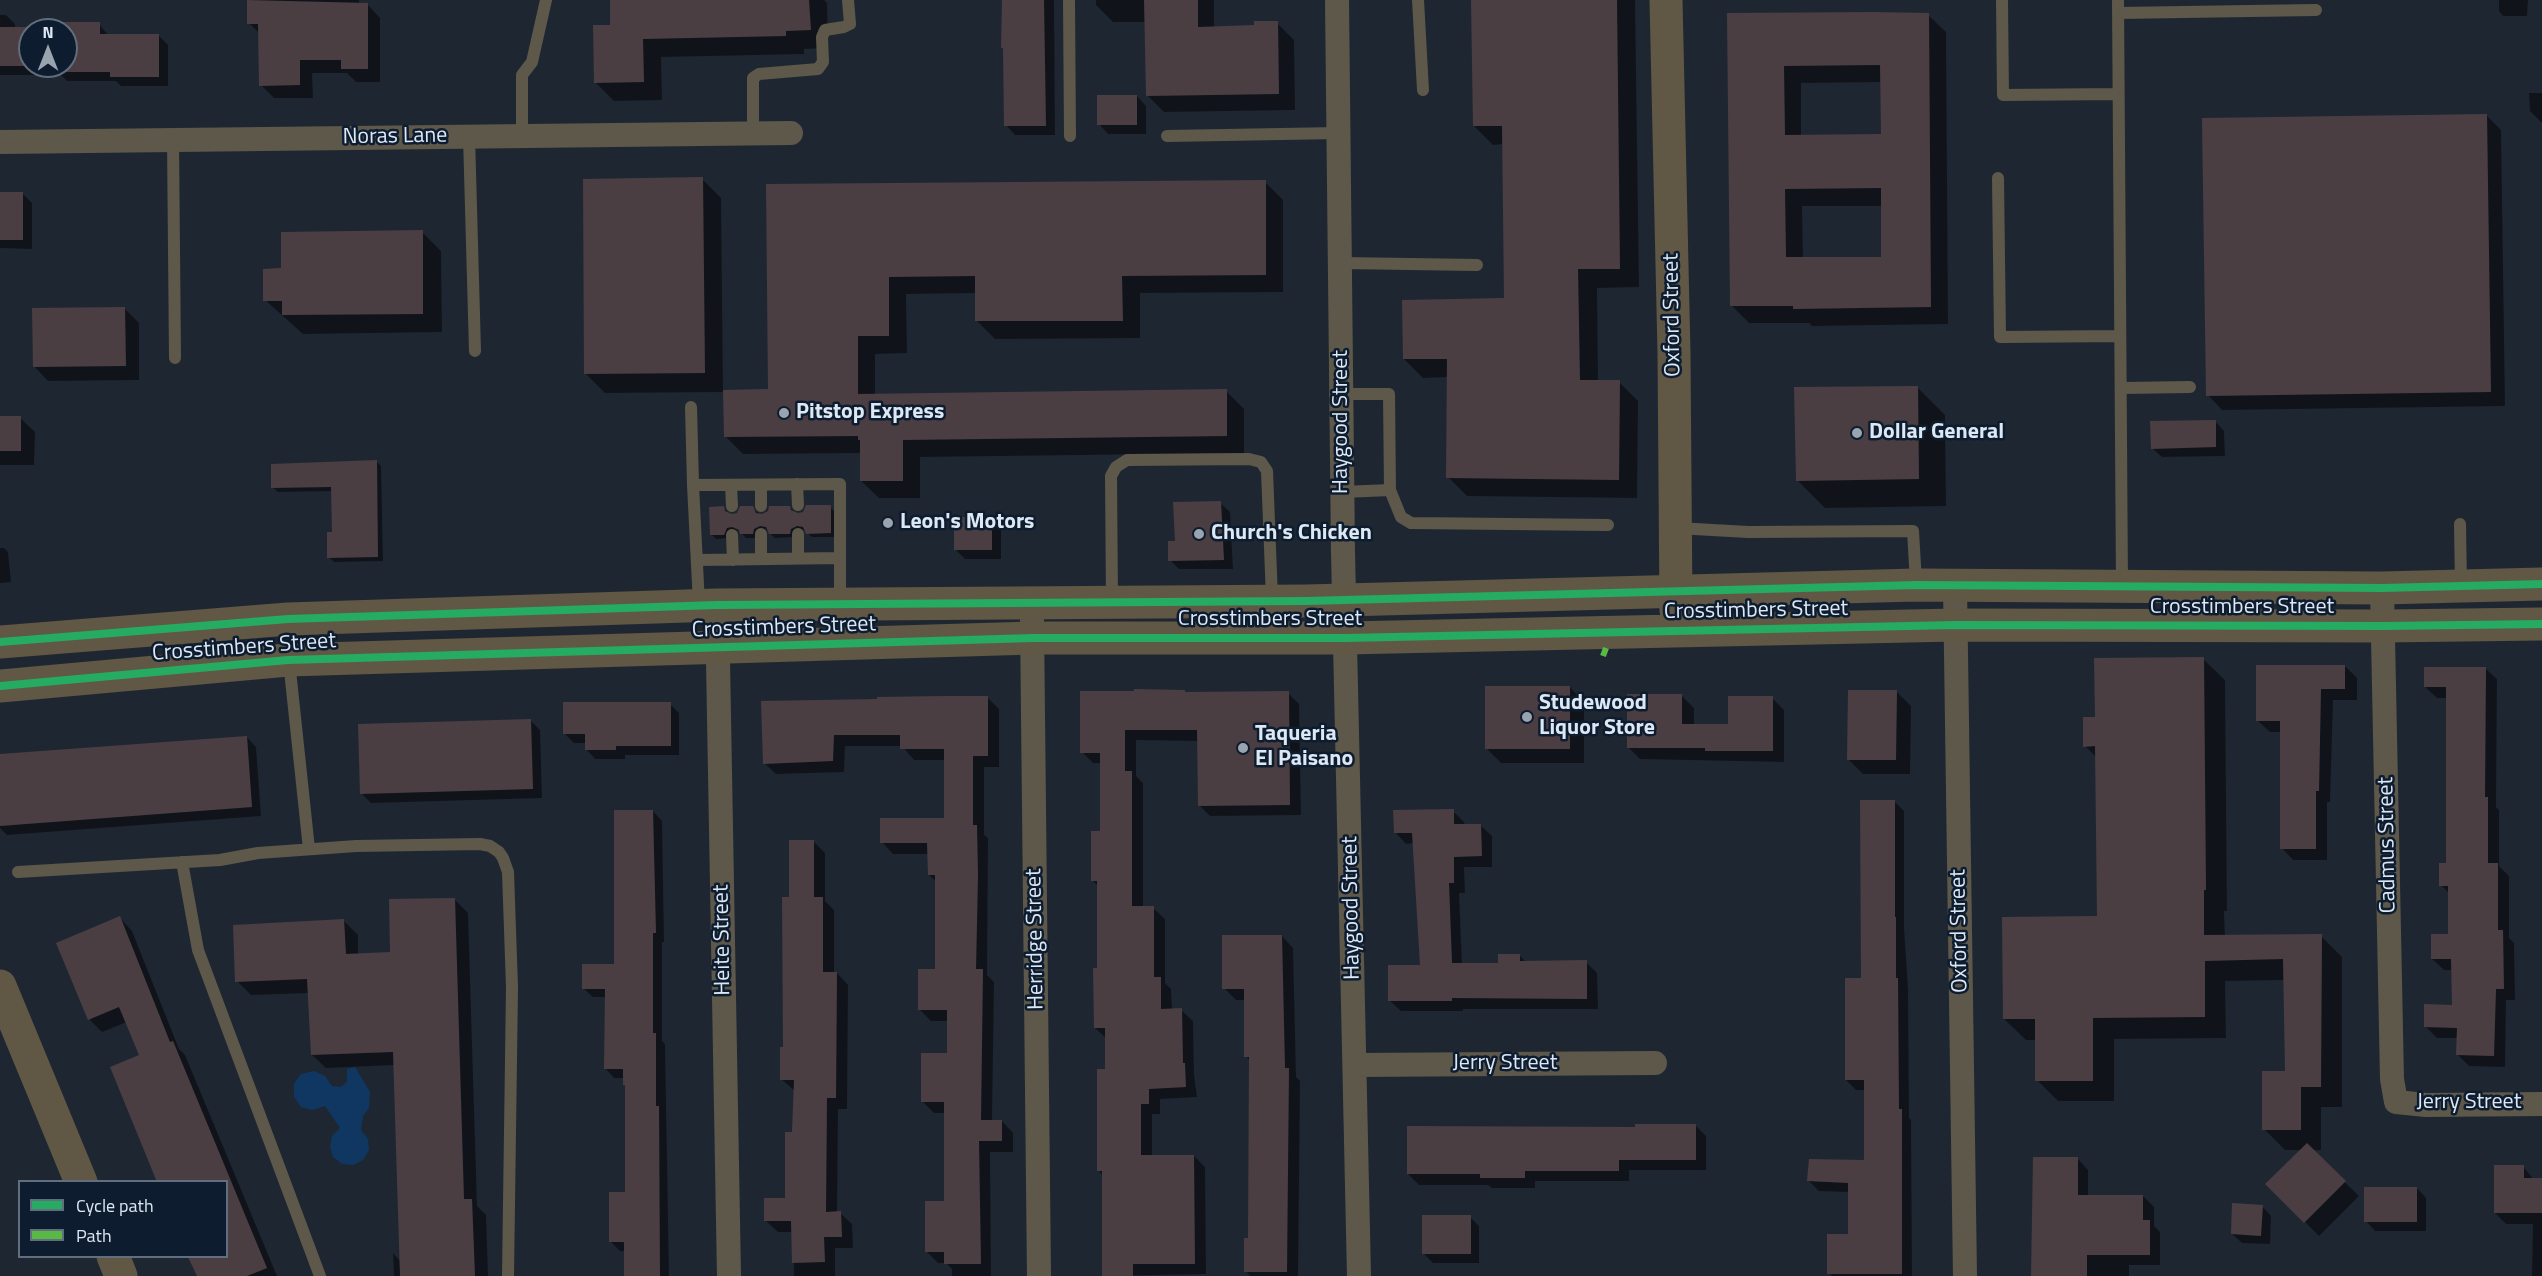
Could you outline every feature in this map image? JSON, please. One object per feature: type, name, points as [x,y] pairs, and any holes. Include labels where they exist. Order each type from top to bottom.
[{"type":"main road","name":"Oxford Street","points":[[1666,0],[1674,353],[1676,630]]},
{"type":"main road","name":"Crosstimbers Street","points":[[0,642],[288,619],[708,605],[1344,599],[1916,585],[2382,588],[2542,584]]},
{"type":"main road","points":[[288,619],[288,660]]},
{"type":"main road","name":"Crosstimbers Street","points":[[0,686],[288,660],[1033,638],[1346,638],[1956,625],[2542,624]]},
{"type":"main road","points":[[0,986],[80,1180]]},
{"type":"main road","points":[[112,1258],[121,1276]]},
{"type":"street","name":"Haygood Street","points":[[1337,0],[1344,599],[1359,1276]]},
{"type":"street","name":"Noras Lane","points":[[0,142],[790,133]]},
{"type":"street","name":"Oxford Street","points":[[1955,585],[1965,1276]]},
{"type":"street","name":"Cadmus Street","points":[[2382,588],[2392,1067],[2396,1102]]},
{"type":"street","name":"Herridge Street","points":[[1032,601],[1039,1276]]},
{"type":"street","name":"Heite Street","points":[[708,605],[718,648],[729,1276]]},
{"type":"street","name":"Jerry Street","points":[[1355,1065],[1655,1062]]},
{"type":"street","name":"Jerry Street","points":[[2396,1102],[2426,1105],[2542,1104]]},
{"type":"lane","points":[[522,136],[522,75],[532,63],[546,0]]},
{"type":"lane","points":[[753,133],[753,78],[759,74],[818,69],[823,63],[822,37],[825,30],[850,24],[848,0]]},
{"type":"lane","points":[[1069,0],[1070,136]]},
{"type":"lane","points":[[1418,0],[1423,90]]},
{"type":"lane","points":[[2002,0],[2003,95],[2118,94]]},
{"type":"lane","points":[[2118,0],[2122,586]]},
{"type":"lane","points":[[2118,13],[2316,10]]},
{"type":"lane","points":[[1167,136],[1339,133]]},
{"type":"lane","points":[[469,136],[475,351]]},
{"type":"lane","points":[[173,140],[175,358]]},
{"type":"lane","points":[[1998,178],[2000,337],[2120,336]]},
{"type":"lane","points":[[1341,263],[1477,265]]},
{"type":"lane","points":[[2121,388],[2190,387]]},
{"type":"lane","points":[[1342,394],[1389,394],[1390,490],[1401,518],[1411,523],[1608,525]]},
{"type":"lane","points":[[691,407],[693,485],[699,560],[708,605]]},
{"type":"lane","points":[[1112,601],[1111,476],[1116,467],[1127,460],[1249,459],[1261,462],[1267,471],[1272,600]]},
{"type":"lane","points":[[762,484],[762,506]]},
{"type":"lane","points":[[797,484],[798,506]]},
{"type":"lane","points":[[693,485],[840,484],[840,603]]},
{"type":"lane","points":[[731,485],[732,506]]},
{"type":"lane","points":[[1343,492],[1390,490]]},
{"type":"lane","points":[[2460,524],[2461,586]]},
{"type":"lane","points":[[1676,528],[1748,532],[1913,531],[1916,585]]},
{"type":"lane","points":[[732,534],[733,560]]},
{"type":"lane","points":[[762,534],[762,559]]},
{"type":"lane","points":[[798,534],[798,558]]},
{"type":"lane","points":[[699,560],[840,558]]},
{"type":"lane","points":[[288,660],[309,849]]},
{"type":"lane","points":[[18,872],[182,862],[356,846],[480,844],[490,846],[503,858],[508,872],[512,987],[508,1276]]},
{"type":"lane","points":[[182,862],[198,950],[320,1276]]},
{"type":"shaded area","points":[[355,1067],[370,1092],[369,1108],[363,1116],[361,1130],[368,1139],[369,1150],[363,1160],[353,1165],[342,1164],[333,1157],[330,1147],[332,1136],[340,1128],[325,1106],[313,1110],[301,1107],[294,1097],[294,1084],[301,1074],[314,1071],[325,1076],[332,1086],[341,1087],[347,1082],[347,1069]]},
{"type":"building","points":[[247,0],[368,3],[368,69],[341,69],[341,60],[300,60],[300,85],[259,86],[258,24],[247,24]]},
{"type":"building","points":[[610,0],[809,0],[811,30],[786,31],[786,36],[643,39],[644,82],[594,83],[593,25],[610,25]]},
{"type":"building","points":[[1002,0],[1044,0],[1046,126],[1004,126]]},
{"type":"building","points":[[1144,0],[1198,0],[1198,27],[1254,25],[1254,21],[1278,21],[1279,94],[1146,96]]},
{"type":"building","points":[[1471,0],[1617,0],[1620,269],[1578,269],[1580,380],[1620,380],[1619,480],[1446,478],[1447,359],[1403,359],[1402,300],[1504,298],[1502,126],[1473,126]]},
{"type":"building","points":[[1727,13],[1929,13],[1931,307],[1793,309],[1793,306],[1730,306]],"holes":[[[1880,65],[1881,134],[1785,135],[1784,66]],[[1881,188],[1881,257],[1786,257],[1785,189]]]},
{"type":"building","points":[[78,22],[100,22],[100,34],[159,34],[159,77],[110,77],[110,72],[78,72]]},
{"type":"building","points":[[0,27],[18,27],[18,66],[0,66]]},
{"type":"building","points":[[1097,95],[1137,95],[1137,125],[1097,125]]},
{"type":"building","points":[[2487,114],[2491,392],[2206,396],[2202,118]]},
{"type":"building","points":[[703,177],[705,373],[584,374],[583,179]]},
{"type":"building","points":[[1266,180],[1266,275],[1122,276],[1123,321],[975,321],[975,276],[889,277],[889,336],[858,336],[858,394],[1227,389],[1227,436],[903,440],[903,481],[860,481],[860,440],[858,436],[724,437],[723,390],[768,389],[766,184]]},
{"type":"building","points":[[0,192],[23,192],[23,240],[0,240]]},
{"type":"building","points":[[423,230],[423,314],[282,315],[282,301],[263,301],[263,269],[281,268],[281,232]]},
{"type":"building","points":[[125,307],[126,366],[33,367],[32,308]]},
{"type":"building","name":"Dollar General","points":[[1918,386],[1919,479],[1796,481],[1794,387]]},
{"type":"building","points":[[0,416],[21,416],[21,451],[0,451]]},
{"type":"building","points":[[2216,420],[2216,447],[2151,449],[2150,421]]},
{"type":"building","points":[[377,460],[378,557],[327,558],[327,532],[332,532],[331,487],[271,488],[271,464]]},
{"type":"building","name":"Church's Chicken","points":[[1221,501],[1224,560],[1168,561],[1168,541],[1175,541],[1173,502]]},
{"type":"building","points":[[806,505],[831,505],[831,533],[806,534],[803,527],[797,526],[791,529],[790,534],[769,534],[766,527],[760,526],[754,529],[753,534],[740,534],[739,530],[732,527],[727,528],[724,535],[710,535],[709,507],[724,506],[725,511],[732,514],[737,513],[740,506],[753,506],[756,513],[762,514],[768,511],[769,506],[790,506],[791,510],[798,513],[803,512]]},
{"type":"building","points":[[954,517],[992,517],[992,550],[954,550]]},
{"type":"building","points":[[2204,657],[2206,890],[2204,890],[2204,935],[2322,934],[2321,1087],[2301,1087],[2301,1130],[2262,1130],[2262,1071],[2285,1071],[2283,959],[2205,961],[2205,1017],[2093,1018],[2093,1081],[2035,1081],[2035,1019],[2003,1019],[2002,917],[2097,916],[2095,746],[2083,747],[2083,717],[2095,717],[2094,658]]},
{"type":"building","points":[[2256,665],[2345,665],[2345,689],[2321,689],[2319,791],[2316,791],[2316,849],[2280,849],[2280,721],[2256,721]]},
{"type":"building","points":[[2424,667],[2486,667],[2485,797],[2488,797],[2488,863],[2498,863],[2498,930],[2503,930],[2504,989],[2496,989],[2494,1056],[2456,1055],[2457,1028],[2424,1027],[2424,1004],[2452,1005],[2451,959],[2431,959],[2431,934],[2448,934],[2448,886],[2439,886],[2439,863],[2446,863],[2446,687],[2424,687]]},
{"type":"building","name":"Studewood Liquor Store","points":[[1485,686],[1570,686],[1570,749],[1485,749]]},
{"type":"building","points":[[1134,689],[1185,690],[1185,692],[1289,691],[1290,805],[1198,806],[1197,730],[1125,730],[1125,771],[1132,771],[1132,906],[1154,906],[1154,977],[1161,977],[1161,1009],[1182,1008],[1186,1087],[1149,1089],[1149,1104],[1141,1104],[1141,1155],[1194,1155],[1195,1264],[1133,1264],[1133,1276],[1102,1276],[1102,1171],[1097,1171],[1097,1069],[1105,1069],[1105,1028],[1094,1028],[1093,968],[1097,968],[1097,881],[1091,881],[1091,831],[1100,831],[1100,753],[1080,753],[1080,691],[1134,691]]},
{"type":"building","points":[[1848,690],[1897,690],[1896,760],[1847,760]]},
{"type":"building","points":[[1627,694],[1682,694],[1682,724],[1728,724],[1728,696],[1773,696],[1773,751],[1627,748]]},
{"type":"building","points":[[988,696],[988,756],[973,756],[973,825],[977,825],[978,875],[976,969],[983,969],[981,1120],[1002,1120],[1002,1141],[979,1141],[981,1264],[944,1264],[944,1252],[925,1252],[925,1201],[944,1201],[944,1102],[921,1102],[921,1053],[947,1053],[947,1010],[918,1010],[918,969],[935,969],[935,875],[928,875],[927,843],[880,843],[880,818],[944,818],[944,749],[900,749],[900,735],[834,735],[833,761],[763,764],[761,701]]},
{"type":"building","points":[[563,702],[671,702],[671,746],[616,746],[616,750],[585,750],[585,734],[563,734]]},
{"type":"building","points":[[531,719],[533,789],[360,794],[358,724]]},
{"type":"building","points":[[247,736],[252,807],[0,826],[0,754]]},
{"type":"building","points":[[1860,800],[1895,800],[1896,978],[1898,978],[1899,1109],[1902,1109],[1902,1274],[1827,1274],[1827,1234],[1848,1234],[1848,1183],[1807,1181],[1809,1159],[1864,1160],[1864,1080],[1845,1080],[1845,978],[1861,978]]},
{"type":"building","points":[[1454,809],[1454,824],[1481,824],[1482,856],[1454,857],[1454,883],[1449,883],[1452,963],[1498,963],[1498,954],[1520,954],[1520,961],[1587,960],[1587,999],[1452,998],[1452,1001],[1388,1001],[1388,965],[1420,965],[1412,833],[1394,833],[1393,810]]},
{"type":"building","points":[[614,810],[653,810],[656,933],[653,933],[653,1033],[656,1033],[656,1106],[659,1106],[660,1276],[624,1276],[624,1242],[609,1242],[609,1192],[625,1192],[625,1085],[623,1085],[623,1069],[604,1069],[605,989],[582,989],[582,964],[614,964]]},
{"type":"building","points":[[789,840],[814,840],[814,897],[823,897],[823,972],[837,972],[836,1098],[827,1098],[826,1212],[841,1211],[842,1237],[824,1237],[825,1262],[792,1263],[791,1221],[764,1221],[764,1198],[785,1198],[785,1132],[792,1132],[794,1080],[780,1080],[780,1047],[783,1047],[782,897],[789,897]]},
{"type":"building","points":[[455,898],[464,1199],[472,1199],[475,1276],[400,1276],[393,1052],[311,1055],[307,979],[235,982],[233,925],[344,919],[346,954],[390,952],[389,899]]},
{"type":"building","points":[[120,916],[170,1042],[173,1041],[267,1268],[247,1276],[197,1276],[188,1258],[228,1258],[228,1180],[156,1180],[110,1067],[139,1055],[119,1007],[88,1020],[56,943]]},
{"type":"building","points":[[1222,935],[1282,935],[1285,1068],[1289,1068],[1287,1272],[1244,1272],[1244,1238],[1248,1238],[1249,1057],[1244,1057],[1244,989],[1222,989]]},
{"type":"building","points":[[1635,1124],[1696,1124],[1696,1160],[1619,1160],[1619,1171],[1525,1171],[1525,1178],[1480,1178],[1480,1174],[1407,1174],[1407,1126],[1635,1127]]},
{"type":"building","points":[[2307,1143],[2346,1181],[2304,1223],[2265,1184]]},
{"type":"building","points":[[2033,1157],[2078,1157],[2078,1195],[2143,1195],[2143,1220],[2150,1220],[2150,1255],[2087,1255],[2087,1276],[2031,1276]]},
{"type":"building","points":[[2494,1165],[2524,1165],[2524,1178],[2542,1178],[2542,1213],[2494,1213]]},
{"type":"building","points":[[2364,1187],[2417,1187],[2417,1222],[2364,1222]]},
{"type":"building","points":[[2232,1203],[2263,1205],[2261,1236],[2231,1234]]},
{"type":"building","points":[[1422,1215],[1471,1215],[1471,1254],[1422,1254]]},
{"type":"marked path","points":[[1603,656],[1606,648]]},
{"type":"cycle path","points":[[0,642],[288,619],[717,605],[1306,601],[1916,585],[2382,588],[2542,584]]},
{"type":"cycle path","points":[[0,686],[288,660],[1033,638],[1346,638],[1956,625],[2542,624]]},
{"type":"place","name":"Pitstop Express","points":[[784,413]]},
{"type":"place","name":"Dollar General","points":[[1857,433]]},
{"type":"place","name":"Leon's Motors","points":[[888,523]]},
{"type":"place","name":"Church's Chicken","points":[[1199,534]]},
{"type":"place","name":"Studewood Liquor Store","points":[[1527,717]]},
{"type":"place","name":"Taqueria El Paisano","points":[[1243,748]]}]
